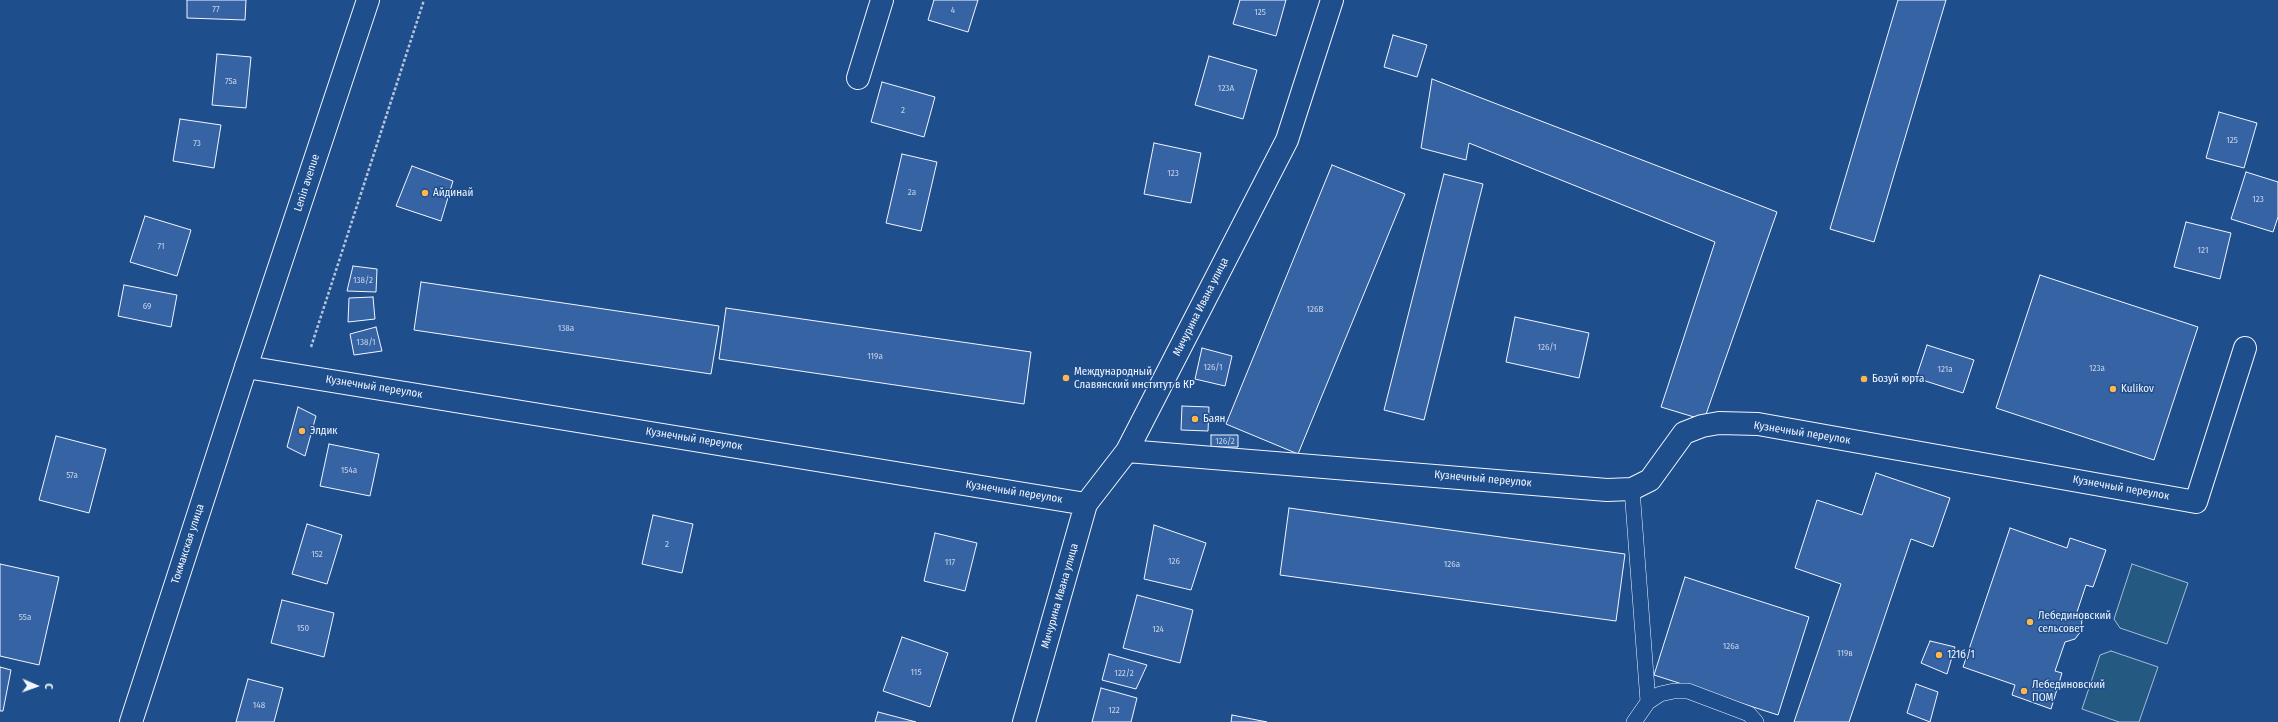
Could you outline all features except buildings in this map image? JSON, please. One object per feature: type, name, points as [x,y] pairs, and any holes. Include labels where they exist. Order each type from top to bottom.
[{"type":"street","name":"Lenin avenue","points":[[246,367],[368,0]]},
{"type":"street","points":[[858,78],[882,0]]},
{"type":"street","name":"Мичурина Ивана улица","points":[[1024,722],[1086,504],[1127,451],[1287,140],[1332,0]]},
{"type":"street","name":"Кузнечный переулок","points":[[1127,451],[1607,490],[1632,488],[1650,480],[1684,433],[1702,426],[1758,424],[2196,502],[2245,348]]},
{"type":"street","name":"Кузнечный переулок","points":[[246,367],[1086,504]]},
{"type":"street","name":"Токмакская улица","points":[[132,722],[246,367]]},
{"type":"lane","points":[[1632,488],[1648,702]]},
{"type":"lane","points":[[1634,722],[1648,702],[1660,694],[1674,691],[1688,691],[1748,714],[1756,722]]},
{"type":"path","points":[[302,375],[424,0]]},
{"type":"shaded area","points":[[2132,564],[2188,583],[2167,644],[2120,628],[2114,619]]},
{"type":"shaded area","points":[[2111,651],[2158,667],[2139,722],[2119,722],[2082,709],[2100,655]]},
{"type":"place","name":"Айдинай","points":[[425,193]]},
{"type":"place","name":"Международный Славянский институт в КР","points":[[1066,378]]},
{"type":"place","name":"Бозуй юрта","points":[[1864,379]]},
{"type":"place","name":"Kulikov","points":[[2113,389]]},
{"type":"place","name":"Баян","points":[[1195,419]]},
{"type":"place","name":"Элдик","points":[[302,431]]},
{"type":"place","name":"Лебединовский сельсовет","points":[[2030,622]]},
{"type":"place","name":"121б/1","points":[[1939,655]]},
{"type":"place","name":"Лебединовский ПОМ","points":[[2024,691]]}]
